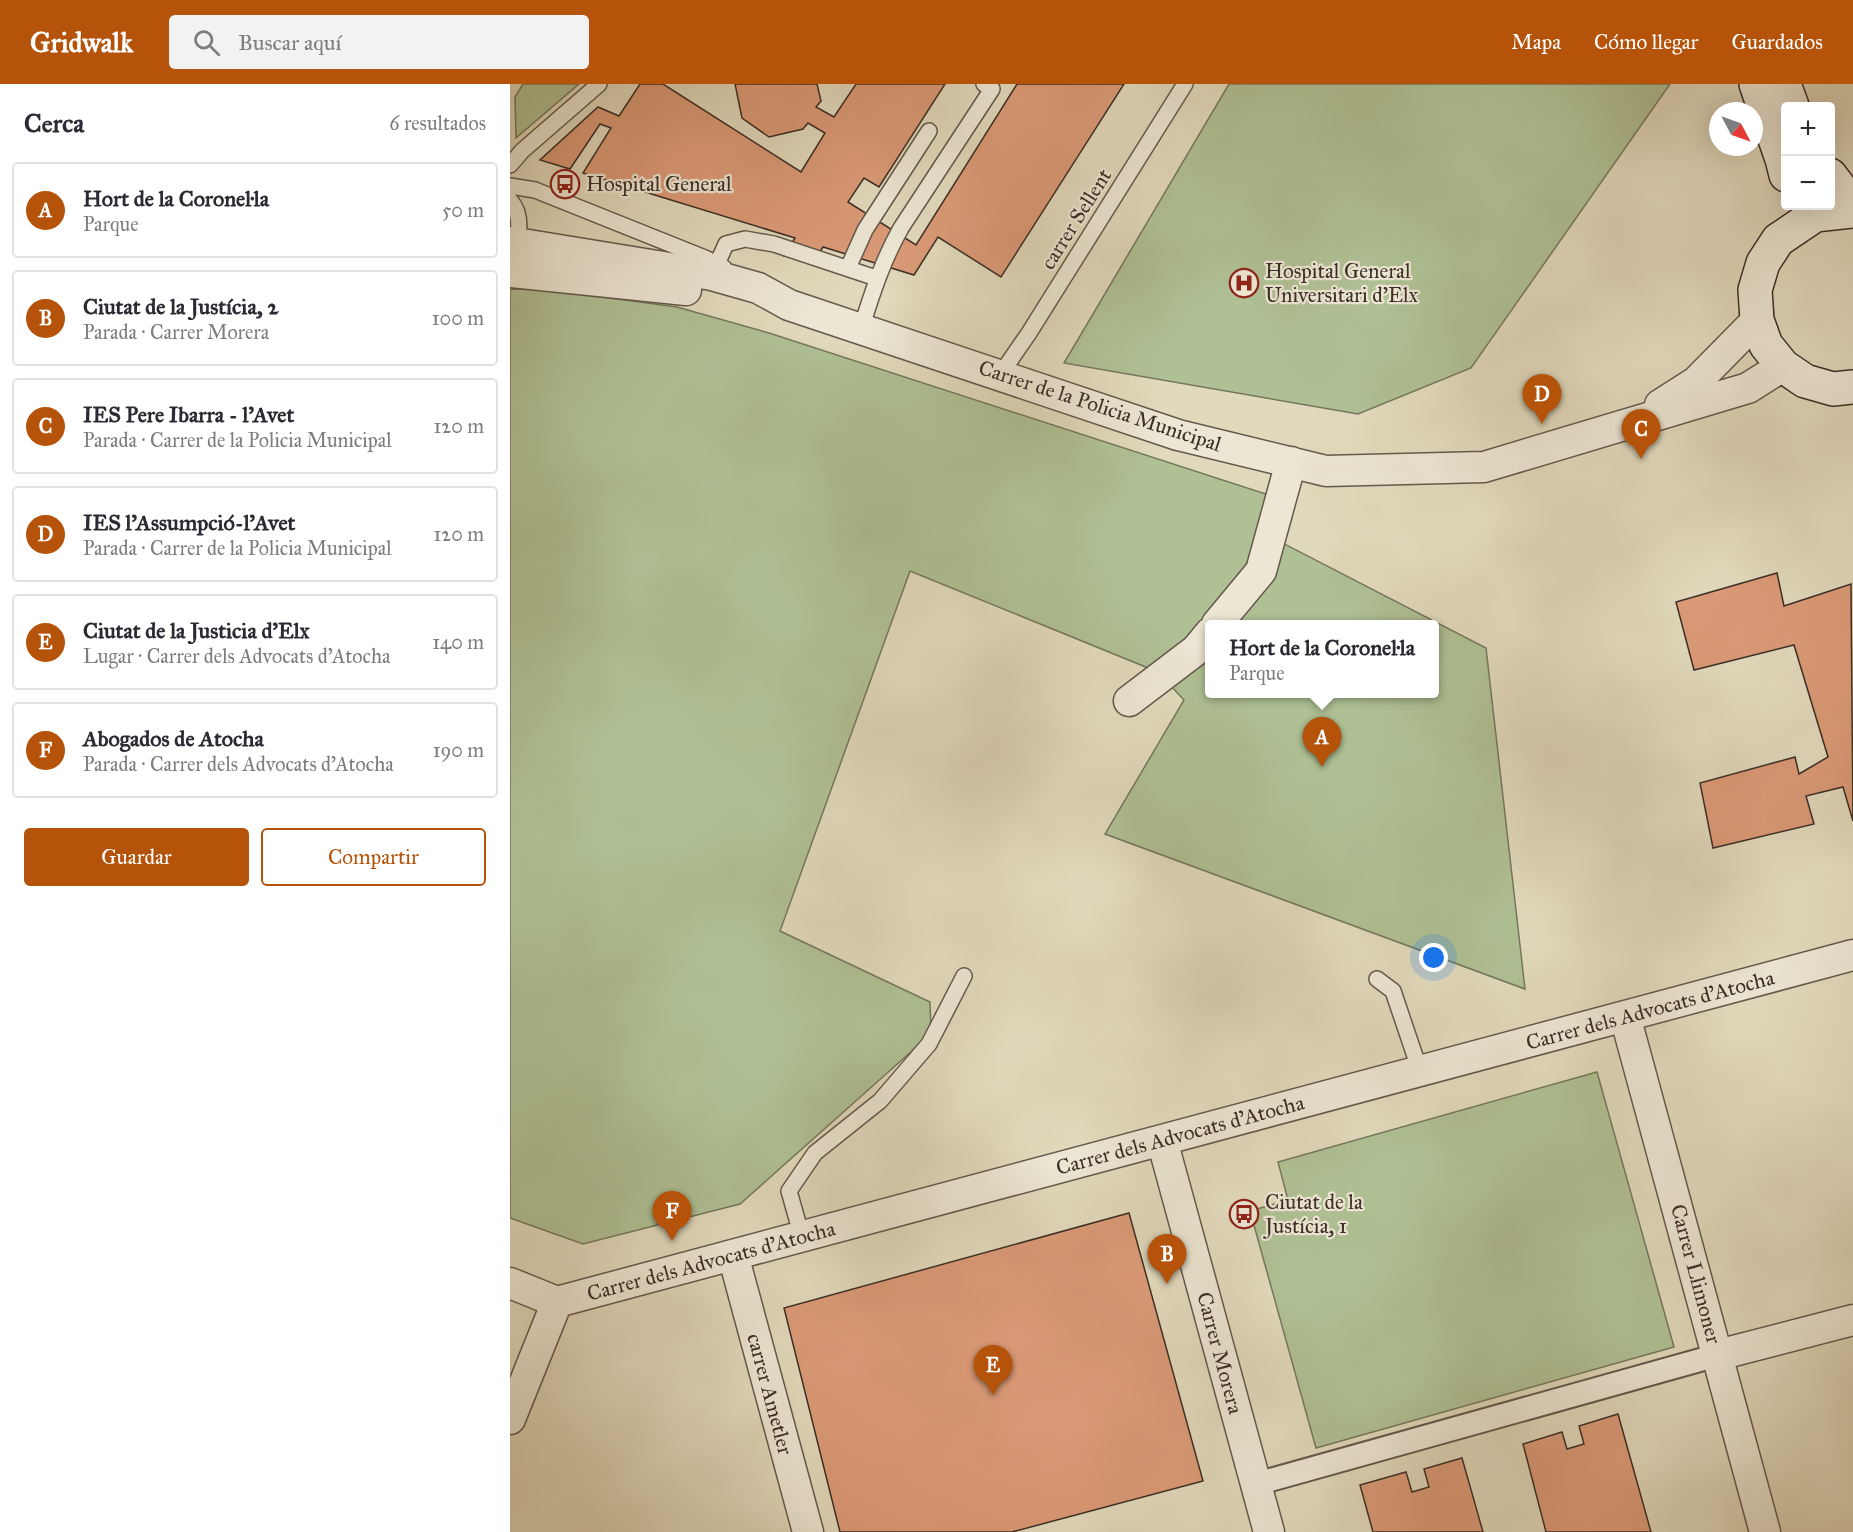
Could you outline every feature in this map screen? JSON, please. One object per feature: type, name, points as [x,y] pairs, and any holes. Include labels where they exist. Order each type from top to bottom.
[{"type":"main road","points":[[1756,84],[1781,156]]},
{"type":"main road","points":[[1784,84],[1791,102]]},
{"type":"main road","points":[[1835,182],[1853,205]]},
{"type":"main road","points":[[1786,210],[1778,240],[1763,263],[1755,291],[1757,320],[1766,345],[1783,366],[1805,381],[1846,396]]},
{"type":"main road","points":[[1778,240],[1815,215],[1853,211]]},
{"type":"street","name":"Carrer de la Policia Municipal","points":[[512,249],[714,270],[758,288],[789,305],[1178,435],[1326,471],[1484,467],[1628,426],[1748,388],[1783,366]]},
{"type":"street","name":"Carrer de la Policia Municipal","points":[[510,272],[714,293],[752,303],[789,305]]},
{"type":"street","name":"Carrer de la Policia Municipal","points":[[1628,426],[1696,382],[1757,320]]},
{"type":"street","points":[[1219,620],[1260,571],[1291,462]]},
{"type":"street","points":[[1129,700],[1196,650],[1205,638]]},
{"type":"street","name":"Carrer dels Advocats d'Atocha","points":[[510,1283],[557,1302],[1853,956]]},
{"type":"street","name":"Carrer Llimoner","points":[[1625,1016],[1766,1532]]},
{"type":"street","name":"Carrer Morera","points":[[1162,1140],[1269,1532]]},
{"type":"street","name":"carrer Ametler","points":[[732,1255],[808,1532]]},
{"type":"street","points":[[510,1419],[557,1302]]},
{"type":"street","points":[[1256,1484],[1718,1354],[1853,1320]]},
{"type":"lane","points":[[510,165],[522,151],[599,84]]},
{"type":"lane","points":[[861,329],[876,278],[901,228],[992,89],[984,84]]},
{"type":"lane","name":"carrer Sellent","points":[[1000,375],[1029,333],[1185,84]]},
{"type":"lane","points":[[848,268],[865,230],[929,131]]},
{"type":"lane","points":[[510,186],[535,190],[705,258],[714,270],[726,244],[746,239],[774,244],[876,278]]},
{"type":"lane","points":[[510,200],[515,206],[520,232],[512,249]]},
{"type":"lane","points":[[878,212],[901,228]]},
{"type":"lane","points":[[802,1237],[789,1191],[815,1153],[880,1101],[929,1044],[964,976]]},
{"type":"lane","points":[[1377,979],[1393,991],[1420,1071]]},
{"type":"green space","points":[[523,84],[579,84],[516,138],[515,97]]},
{"type":"green space","points":[[1229,84],[1670,84],[1471,368],[1358,414],[1064,363]]},
{"type":"green space","points":[[510,289],[550,290],[677,307],[769,333],[1272,496],[1269,536],[1432,620],[1205,620],[1205,698],[1439,698],[1439,624],[1486,648],[1525,989],[1105,834],[1184,700],[1158,672],[910,571],[780,931],[930,1002],[931,1034],[740,1204],[583,1244],[510,1218]]},
{"type":"green space","points":[[1597,1072],[1674,1347],[1316,1448],[1250,1211],[1288,1200],[1278,1162]]},
{"type":"building","points":[[640,84],[663,84],[801,172],[825,133],[808,123],[803,129],[769,137],[742,118],[735,84],[817,84],[821,101],[816,107],[834,117],[856,84],[945,84],[879,187],[864,178],[848,202],[916,245],[1017,84],[1124,84],[1001,277],[938,237],[914,275],[823,247],[817,257],[784,256],[795,238],[583,173],[611,128],[600,124],[570,169],[540,160],[598,107],[619,116]]},
{"type":"building","points":[[1777,573],[1784,606],[1851,584],[1853,821],[1843,787],[1806,796],[1814,824],[1713,848],[1700,783],[1795,757],[1799,774],[1828,757],[1794,645],[1694,670],[1676,602]]},
{"type":"building","points":[[1129,1213],[1203,1481],[1012,1532],[840,1532],[784,1308]]},
{"type":"building","points":[[1618,1414],[1651,1532],[1546,1532],[1523,1444],[1562,1432],[1567,1449],[1584,1444],[1579,1426]]},
{"type":"building","points":[[1462,1458],[1483,1532],[1373,1532],[1360,1485],[1406,1472],[1412,1492],[1429,1487],[1424,1469]]},
{"type":"place","name":"Hospital General","points":[[565,184]]},
{"type":"place","name":"Hospital General Universitari d'Elx","points":[[1244,283]]},
{"type":"place","name":"IES l'Assumpció-l'Avet","points":[[1542,424]]},
{"type":"place","name":"IES Pere Ibarra - l'Avet","points":[[1641,459]]},
{"type":"place","name":"Hort de la Coronel·la","points":[[1322,767]]},
{"type":"place","name":"Ciutat de la Justícia, 1","points":[[1244,1214]]},
{"type":"place","name":"Abogados de Atocha","points":[[672,1241]]},
{"type":"place","name":"Ciutat de la Justícia, 2","points":[[1167,1284]]},
{"type":"place","name":"Ciutat de la Justicia d'Elx","points":[[993,1395]]}]
